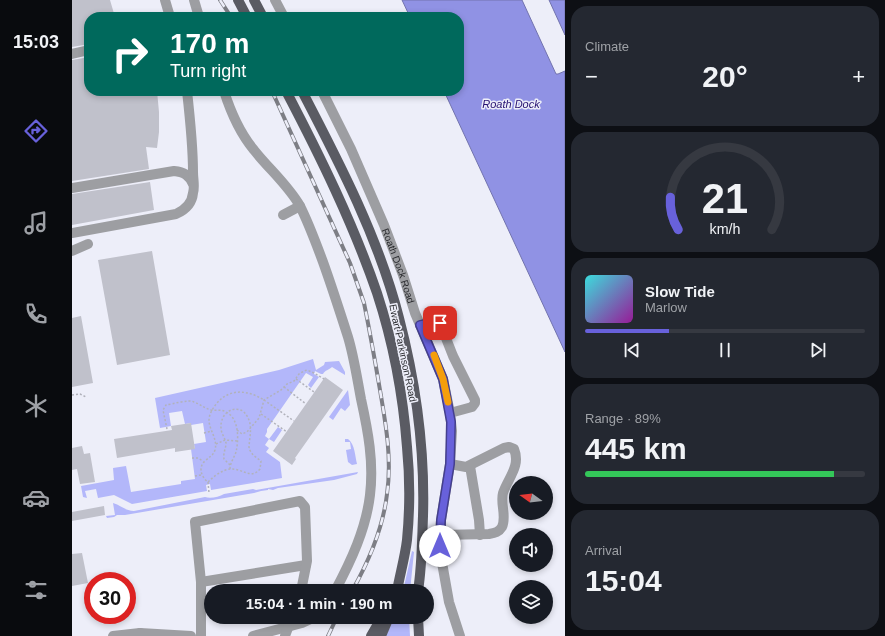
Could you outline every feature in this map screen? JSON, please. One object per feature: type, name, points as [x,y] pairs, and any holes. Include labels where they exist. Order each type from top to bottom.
[{"type":"main road","points":[[238,0],[244,12]]},
{"type":"main road","points":[[254,0],[261,12]]},
{"type":"main road","name":"Ewart Parkinson Road","points":[[288,96],[342,204],[377,293],[389,335],[399,383],[406,430],[409,477],[409,516],[407,541],[398,584]]},
{"type":"main road","name":"Ewart Parkinson Road","points":[[304,96],[355,199],[376,249],[399,318],[419,419],[423,476],[422,548],[419,584]]},
{"type":"main road","points":[[371,636],[378,624]]},
{"type":"main road","points":[[381,636],[386,624]]},
{"type":"main road","points":[[418,624],[419,636]]},
{"type":"street","points":[[165,0],[169,12]]},
{"type":"street","points":[[194,0],[198,12]]},
{"type":"street","points":[[275,0],[281,12]]},
{"type":"street","points":[[72,54],[84,51]]},
{"type":"street","points":[[72,234],[176,214],[184,210],[194,194],[191,127],[188,96]]},
{"type":"street","points":[[226,96],[232,114],[241,132],[253,150],[284,183],[300,206],[327,274],[348,337],[368,432],[371,458],[370,495],[363,530],[351,560],[339,584]]},
{"type":"street","name":"Roath Dock Road","points":[[324,96],[351,149],[384,225],[420,325],[443,379],[452,431],[450,464],[441,520],[441,557],[449,602],[460,636]]},
{"type":"street","points":[[72,188],[174,171],[184,172],[190,176],[193,184]]},
{"type":"street","points":[[283,215],[300,206]]},
{"type":"street","points":[[72,251],[88,244]]},
{"type":"street","points":[[420,325],[437,321],[440,323],[453,356],[475,400],[472,407],[450,413]]},
{"type":"street","points":[[440,535],[480,535],[497,532],[501,528],[504,518],[502,502],[503,495],[514,473],[516,455],[514,449],[509,447],[499,450],[470,466],[466,467],[450,464]]},
{"type":"street","points":[[470,466],[480,535]]},
{"type":"street","points":[[201,636],[201,582],[195,522],[300,501],[305,507],[306,566],[302,584]]},
{"type":"street","points":[[201,582],[306,566]]},
{"type":"street","points":[[254,636],[288,626]]},
{"type":"street","points":[[113,636],[191,636]]},
{"type":"path","points":[[237,430],[239,433],[245,433],[250,429],[261,414],[264,400],[296,379],[301,372],[307,370],[324,378]]},
{"type":"path","points":[[296,379],[314,392]]},
{"type":"path","points":[[284,387],[306,404]]},
{"type":"path","points":[[201,475],[202,466],[204,462],[213,455],[216,444],[209,421],[212,410],[222,398],[234,392],[249,393],[264,400],[294,421]]},
{"type":"path","points":[[72,395],[80,394],[86,397]]},
{"type":"path","points":[[167,429],[164,410],[166,405],[191,401],[212,410],[221,410],[226,412],[234,419],[237,430],[236,451],[230,465],[230,469]]},
{"type":"path","points":[[208,482],[216,475],[230,469],[251,474],[256,473],[260,468],[261,461],[253,455],[249,449],[252,431],[250,429],[248,418],[243,411],[234,409],[226,412],[220,426],[226,443],[224,459],[230,465]]},
{"type":"path","points":[[261,414],[286,432]]},
{"type":"path","points":[[204,433],[212,431]]},
{"type":"path","points":[[216,444],[225,440],[237,441]]},
{"type":"path","points":[[192,458],[198,458],[204,462]]},
{"type":"path","points":[[195,476],[201,475]]},
{"type":"path","points":[[201,475],[208,482],[209,493]]},
{"type":"shaded area","points":[[313,359],[316,370],[324,365],[325,362],[339,361],[345,375],[332,367],[323,374],[315,371],[314,374],[319,377],[311,388],[308,385],[313,377],[306,373],[267,429],[265,436],[269,439],[265,445],[269,448],[266,452],[280,462],[282,478],[211,490],[210,484],[206,485],[207,491],[132,504],[114,495],[98,498],[96,489],[85,491],[87,498],[83,497],[81,486],[114,480],[113,468],[126,466],[131,492],[181,484],[181,481],[195,479],[191,449],[195,449],[194,444],[206,442],[203,423],[191,425],[191,423],[185,424],[182,411],[169,413],[171,426],[160,428],[155,398],[279,370]]},
{"type":"shaded area","points":[[348,390],[350,405],[345,411],[341,408],[333,420],[329,417]]},
{"type":"shaded area","points":[[278,427],[282,430],[274,442],[269,439]]},
{"type":"shaded area","points":[[345,439],[348,439],[352,444],[357,464],[352,465],[348,462],[346,450],[351,449],[350,442],[345,442]]},
{"type":"shaded area","points":[[358,472],[357,474],[334,480],[273,490],[268,489],[254,493],[125,515],[117,515],[114,517],[107,518],[106,516],[115,515],[113,503],[128,510],[134,511],[205,497],[209,498],[224,494],[253,489],[256,490]]},
{"type":"shaded area","points":[[412,551],[414,552],[411,584],[405,584]]},
{"type":"shaded area","points":[[391,624],[409,624],[410,636],[386,636]]},
{"type":"water","name":"Roath Dock","points":[[402,0],[522,0],[556,74],[565,71],[565,352],[446,96],[464,96],[464,12],[408,12]]},
{"type":"water","points":[[549,0],[565,0],[565,35]]},
{"type":"building","points":[[72,0],[110,0],[114,12],[84,12],[84,45],[72,47]]},
{"type":"building","points":[[84,58],[84,96],[157,96],[159,132],[157,148],[146,147],[149,169],[72,181],[72,60]]},
{"type":"building","points":[[150,182],[154,210],[72,225],[72,194]]},
{"type":"building","points":[[152,251],[170,355],[117,365],[98,260]]},
{"type":"building","points":[[81,316],[93,383],[72,387],[72,318]]},
{"type":"building","points":[[325,377],[343,390],[295,458],[296,459],[292,465],[273,451]]},
{"type":"building","points":[[191,423],[195,449],[175,452],[175,448],[117,458],[114,439],[172,430],[171,426]]},
{"type":"building","points":[[82,446],[84,454],[90,453],[95,482],[80,484],[77,469],[72,470],[72,448]]},
{"type":"building","points":[[104,506],[105,515],[72,521],[72,512]]},
{"type":"building","points":[[82,553],[86,572],[84,572],[84,584],[72,586],[72,554]]},
{"type":"railway","points":[[220,0],[228,12]]},
{"type":"railway","points":[[274,96],[350,263],[364,303],[384,416],[389,455],[385,507],[379,532],[356,584]]},
{"type":"railway","points":[[328,636],[334,624]]},
{"type":"slow traffic","points":[[434,355],[443,379],[448,402]]},
{"type":"route","points":[[440,323],[437,321],[420,325],[443,379],[447,393],[452,431],[449,474],[441,520],[440,546]]}]
